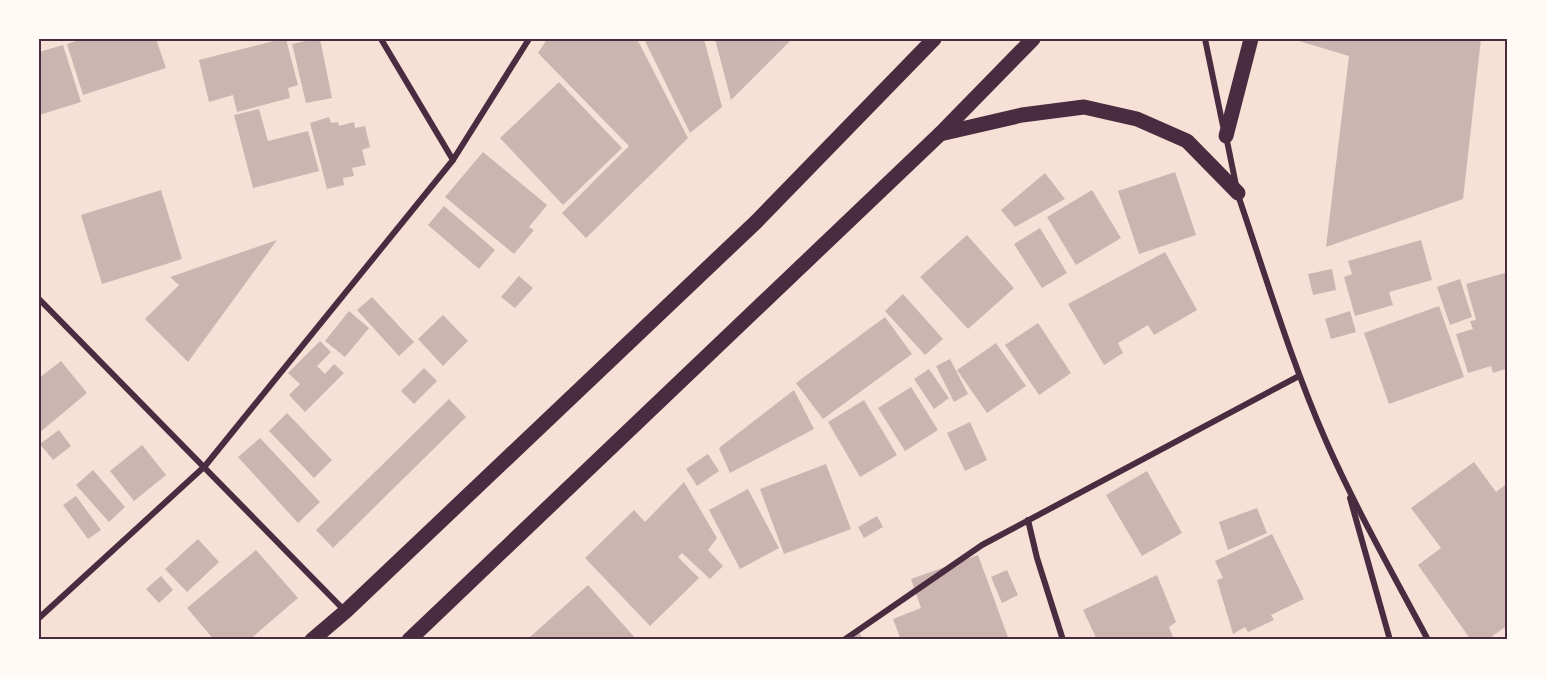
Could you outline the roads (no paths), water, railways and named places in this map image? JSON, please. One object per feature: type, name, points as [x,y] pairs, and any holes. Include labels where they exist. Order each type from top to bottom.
[{"type":"main road","points":[[312,640],[346,611],[756,222],[934,39]]},
{"type":"main road","points":[[409,640],[940,134],[1033,39]]},
{"type":"main road","points":[[1226,136],[1244,58],[1251,39]]},
{"type":"main road","points":[[940,134],[1022,115],[1084,107],[1137,119],[1187,141],[1238,193]]},
{"type":"street","points":[[381,39],[453,160]]},
{"type":"street","points":[[39,618],[205,466],[453,160],[529,39]]},
{"type":"street","points":[[1204,39],[1238,193],[1299,376],[1347,486],[1428,640]]},
{"type":"street","points":[[39,299],[346,611]]},
{"type":"street","points":[[844,640],[982,545],[1299,376]]},
{"type":"street","points":[[1347,486],[1390,640]]},
{"type":"street","points":[[1028,520],[1037,558],[1063,640]]}]
